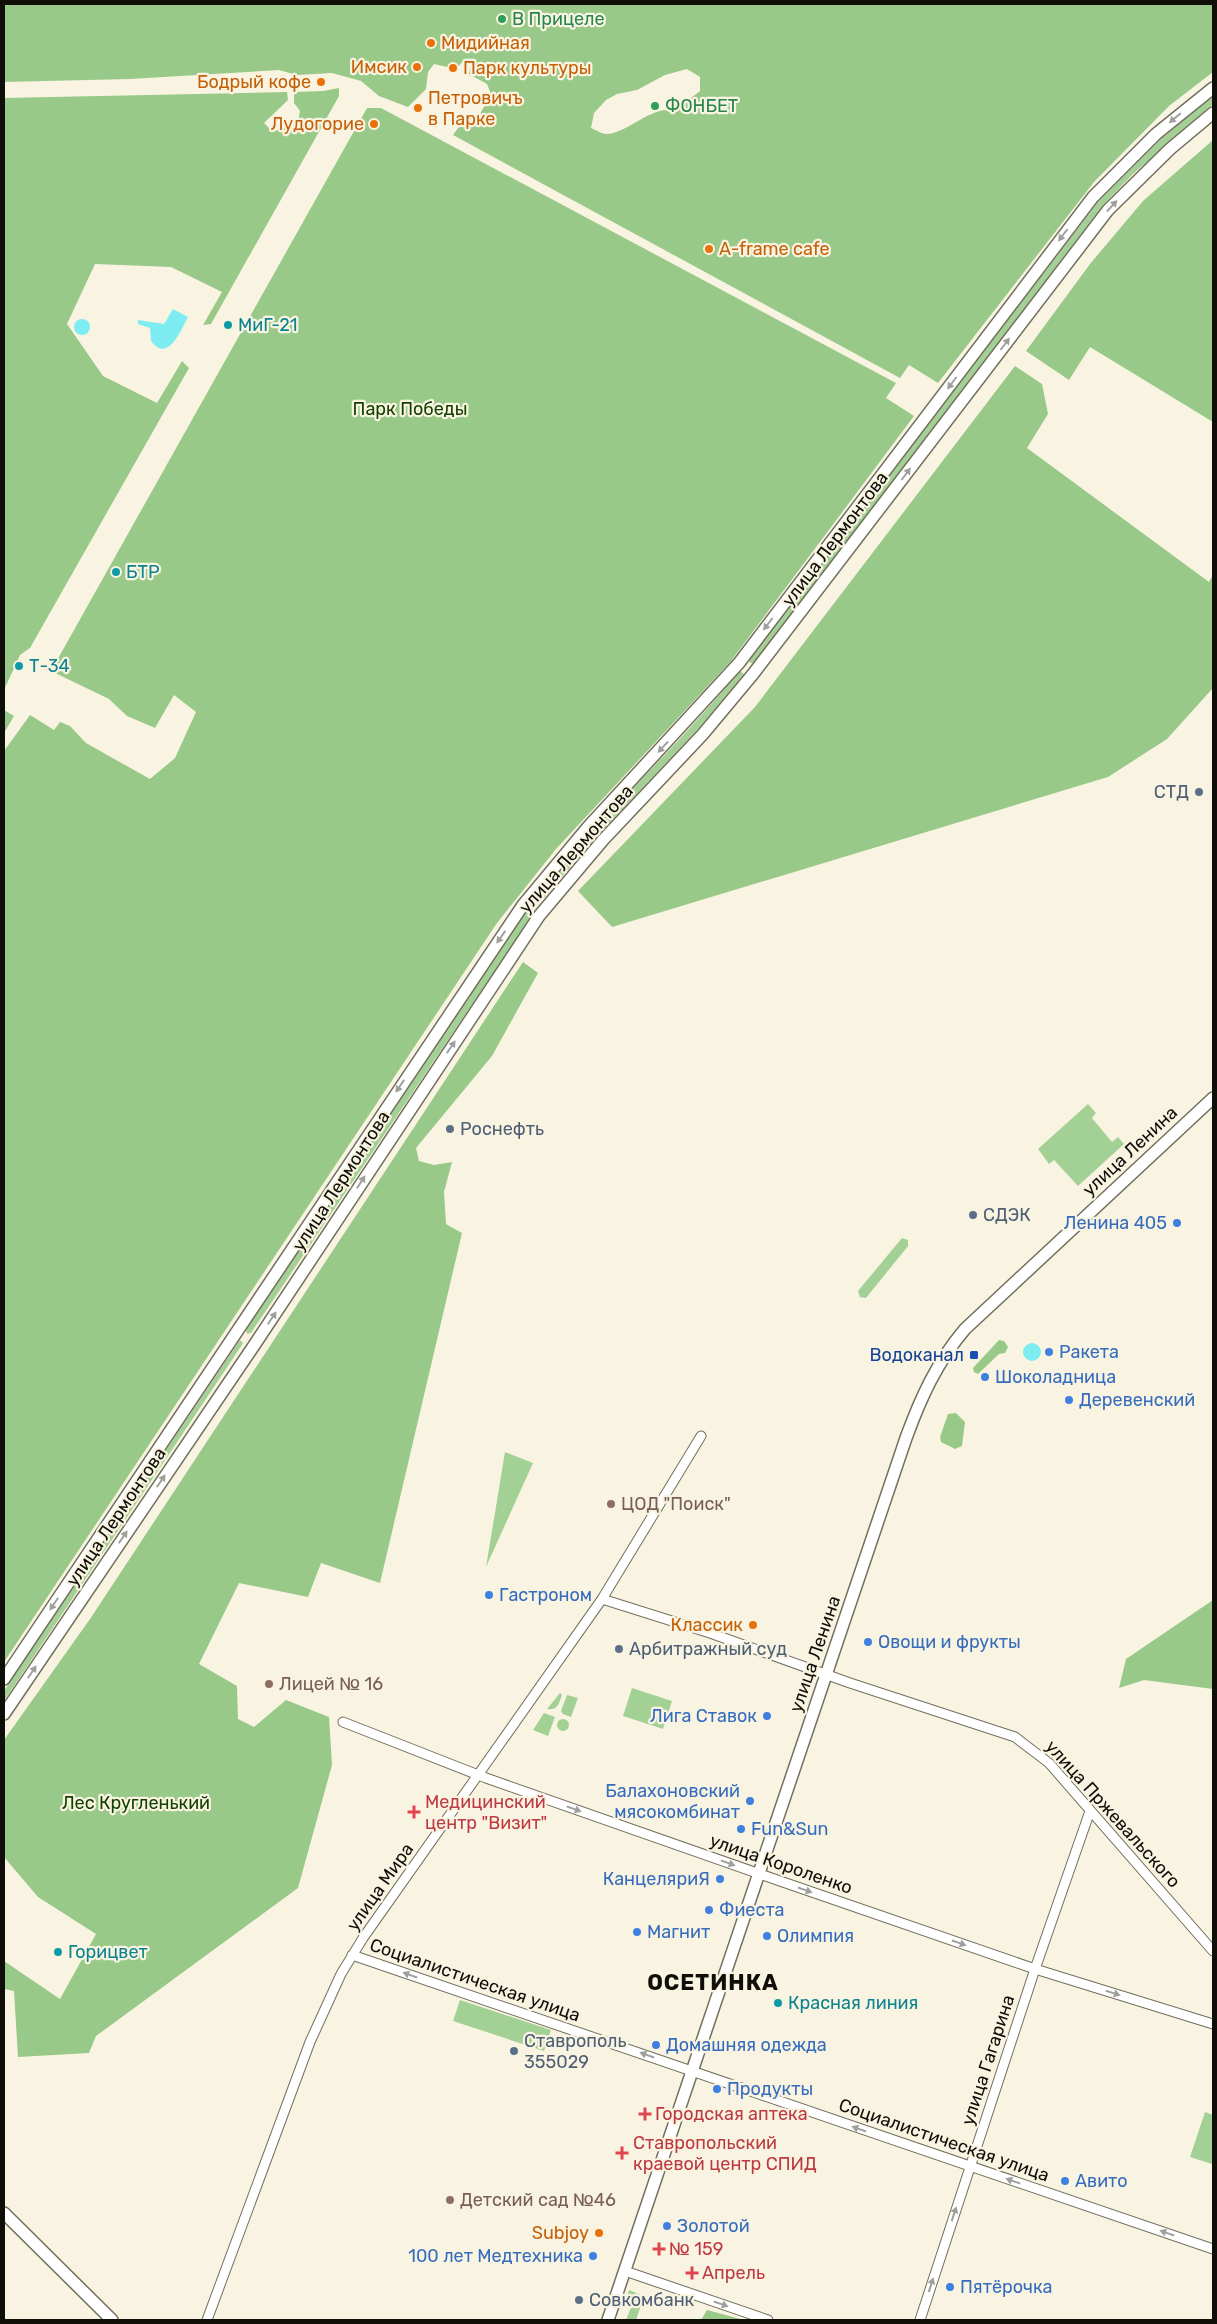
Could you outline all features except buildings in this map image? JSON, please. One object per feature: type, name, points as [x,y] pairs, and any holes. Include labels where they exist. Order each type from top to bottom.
[{"type":"main road","name":"улица Лермонтова","points":[[4,1678],[523,904],[588,827],[739,662],[1093,197],[1156,134],[1213,88]]},
{"type":"main road","name":"улица Лермонтова","points":[[4,1714],[255,1344],[539,916],[603,840],[703,734],[753,674],[1108,210],[1170,149],[1213,113]]},
{"type":"main road","points":[[739,662],[753,674]]},
{"type":"main road","name":"улица Ленина","points":[[608,2320],[916,1411],[926,1387],[949,1348],[989,1305],[1213,1098]]},
{"type":"main road","points":[[236,1333],[255,1344]]},
{"type":"main road","points":[[6,2219],[112,2320]]},
{"type":"street","name":"улица Мира","points":[[207,2320],[310,2042],[352,1956],[602,1599],[701,1436]]},
{"type":"street","name":"улица Пржевальского","points":[[602,1599],[718,1636],[827,1675],[1015,1737],[1049,1763],[1213,1951]]},
{"type":"street","name":"улица Короленко","points":[[343,1722],[404,1747],[759,1874],[1036,1969],[1213,2024]]},
{"type":"street","name":"улица Гагарина","points":[[920,2320],[1090,1811]]},
{"type":"street","name":"Социалистическая улица","points":[[352,1956],[1213,2249]]},
{"type":"street","points":[[625,2271],[768,2320]]},
{"type":"green space","points":[[4,4],[1213,4],[1213,72],[1169,106],[1094,182],[938,383],[909,365],[900,378],[453,135],[463,121],[480,114],[491,94],[487,84],[469,74],[471,63],[463,61],[456,69],[434,64],[428,72],[426,89],[408,107],[379,96],[361,81],[332,73],[297,75],[279,70],[130,79],[4,82]],"holes":[[[687,69],[700,77],[700,91],[674,111],[657,112],[614,133],[604,134],[591,128],[594,113],[606,100],[617,94],[637,90],[665,75]]]},
{"type":"green space","points":[[339,88],[339,96],[211,324],[203,325],[222,292],[171,267],[95,264],[67,324],[103,376],[157,403],[182,361],[189,368],[30,648],[20,655],[4,690],[4,98],[287,92],[288,100],[264,123],[273,132],[298,121],[300,111],[294,103],[294,92],[323,91]]},
{"type":"green space","points":[[1213,96],[1213,104],[1133,174],[1103,205],[754,663],[750,663],[749,658],[1099,201],[1161,139]]},
{"type":"green space","name":"Парк Победы","points":[[367,108],[381,108],[896,383],[886,398],[914,416],[731,661],[556,849],[497,923],[4,1662],[4,751],[30,715],[54,730],[60,722],[70,726],[86,743],[150,779],[175,758],[196,712],[174,695],[155,728],[127,716],[109,699],[51,671]]},
{"type":"green space","points":[[1213,140],[1213,422],[1090,347],[1069,380],[1026,351],[1090,264],[1143,201]]},
{"type":"green space","points":[[1015,366],[1042,384],[1048,414],[1027,448],[1209,582],[1213,575],[1213,688],[1167,739],[1108,777],[612,927],[578,891],[755,707]]},
{"type":"green space","points":[[740,671],[744,674],[698,729],[598,835],[540,902],[537,898],[561,868]]},
{"type":"green space","points":[[4,710],[14,716],[4,733]]},
{"type":"green space","points":[[527,911],[532,915],[251,1333],[247,1334],[246,1329]]},
{"type":"green space","name":"Лес Кругленький","points":[[523,962],[538,973],[492,1056],[416,1148],[419,1161],[434,1165],[452,1162],[444,1192],[446,1224],[462,1233],[380,1583],[321,1563],[308,1597],[239,1583],[199,1664],[237,1686],[238,1719],[254,1727],[286,1700],[329,1717],[332,1765],[298,1888],[96,2036],[89,2053],[18,2057],[14,1991],[4,1989],[4,1961],[60,1999],[96,1934],[38,1897],[4,1857],[4,1740],[90,1619]]},
{"type":"green space","points":[[1088,1104],[1096,1113],[1092,1118],[1112,1142],[1118,1137],[1124,1144],[1078,1186],[1054,1160],[1049,1164],[1038,1149]]},
{"type":"green space","points":[[902,1238],[908,1240],[908,1246],[866,1298],[860,1297],[858,1291]]},
{"type":"green space","points":[[240,1340],[243,1343],[242,1345],[4,1701],[4,1691]]},
{"type":"green space","points":[[999,1340],[1004,1341],[1008,1347],[1005,1353],[999,1354],[978,1374],[974,1372],[973,1368]]},
{"type":"green space","points":[[956,1413],[965,1422],[962,1446],[955,1449],[941,1442],[940,1437],[948,1414]]},
{"type":"green space","points":[[505,1452],[533,1463],[486,1567]]},
{"type":"green space","points":[[1213,1600],[1213,1689],[1144,1680],[1119,1688],[1126,1659]]},
{"type":"green space","points":[[632,1688],[672,1701],[663,1729],[623,1716]]},
{"type":"green space","points":[[560,1693],[562,1695],[556,1708],[547,1709]]},
{"type":"green space","points":[[567,1695],[578,1698],[571,1717],[563,1714],[561,1711]]},
{"type":"green space","points":[[544,1713],[555,1717],[548,1736],[533,1730]]},
{"type":"green space","points":[[561,1719],[565,1719],[569,1725],[565,1731],[561,1731],[557,1727],[557,1723]]},
{"type":"green space","points":[[460,2000],[551,2030],[544,2051],[453,2021]]},
{"type":"green space","points":[[1205,2112],[1213,2115],[1212,2164],[1190,2157]]},
{"type":"green space","points":[[629,2290],[644,2296],[636,2320],[626,2320],[633,2302],[627,2296]]},
{"type":"green space","points":[[707,2310],[744,2320],[701,2320]]},
{"type":"water","points":[[173,309],[188,317],[178,336],[168,347],[163,349],[157,347],[151,341],[150,328],[138,324],[138,320],[164,324]]},
{"type":"water","points":[[79,319],[85,319],[90,324],[88,333],[79,335],[74,330],[74,324]]},
{"type":"water","points":[[1032,1343],[1038,1346],[1041,1352],[1038,1358],[1032,1361],[1026,1358],[1023,1352],[1026,1346]]},
{"type":"place","name":"В Прицеле","points":[[502,19]]},
{"type":"place","name":"Мидийная","points":[[431,43]]},
{"type":"place","name":"Имсик","points":[[417,67]]},
{"type":"place","name":"Парк культуры","points":[[453,68]]},
{"type":"place","name":"Бодрый кофе","points":[[321,82]]},
{"type":"place","name":"ФОНБЕТ","points":[[655,106]]},
{"type":"place","name":"Петровичъ в Парке","points":[[418,108]]},
{"type":"place","name":"Лудогорие","points":[[374,124]]},
{"type":"place","name":"A-frame cafe","points":[[709,249]]},
{"type":"place","name":"МиГ-21","points":[[228,325]]},
{"type":"place","name":"БТР","points":[[116,572]]},
{"type":"place","name":"Т-34","points":[[19,666]]},
{"type":"place","name":"СТД","points":[[1199,792]]},
{"type":"place","name":"Роснефть","points":[[450,1129]]},
{"type":"place","name":"СДЭК","points":[[973,1215]]},
{"type":"place","name":"Ленина 405","points":[[1177,1223]]},
{"type":"place","name":"Ракета","points":[[1049,1352]]},
{"type":"place","name":"Водоканал","points":[[974,1355]]},
{"type":"place","name":"Шоколадница","points":[[985,1377]]},
{"type":"place","name":"Деревенский","points":[[1069,1400]]},
{"type":"place","name":"ЦОД \"Поиск\"","points":[[611,1504]]},
{"type":"place","name":"Гастроном","points":[[489,1595]]},
{"type":"place","name":"Классик","points":[[753,1625]]},
{"type":"place","name":"Овощи и фрукты","points":[[868,1642]]},
{"type":"place","name":"Арбитражный суд","points":[[619,1649]]},
{"type":"place","name":"Лицей № 16","points":[[269,1684]]},
{"type":"place","name":"Лига Ставок","points":[[767,1716]]},
{"type":"place","name":"Балахоновский мясокомбинат","points":[[750,1801]]},
{"type":"place","name":"Медицинский центр \"Визит\"","points":[[414,1812]]},
{"type":"place","name":"Fun&Sun","points":[[741,1829]]},
{"type":"place","name":"КанцеляриЯ","points":[[720,1879]]},
{"type":"place","name":"Фиеста","points":[[709,1910]]},
{"type":"place","name":"Магнит","points":[[637,1932]]},
{"type":"place","name":"Олимпия","points":[[767,1936]]},
{"type":"place","name":"Горицвет","points":[[58,1952]]},
{"type":"place","name":"Красная линия","points":[[778,2003]]},
{"type":"place","name":"Домашняя одежда","points":[[656,2045]]},
{"type":"place","name":"Ставрополь 355029","points":[[514,2051]]},
{"type":"place","name":"Продукты","points":[[717,2089]]},
{"type":"place","name":"Городская аптека","points":[[645,2114]]},
{"type":"place","name":"Ставропольский краевой центр СПИД","points":[[622,2153]]},
{"type":"place","name":"Авито","points":[[1065,2181]]},
{"type":"place","name":"Детский сад №46","points":[[450,2200]]},
{"type":"place","name":"Золотой","points":[[667,2226]]},
{"type":"place","name":"Subjoy","points":[[599,2233]]},
{"type":"place","name":"№ 159","points":[[659,2249]]},
{"type":"place","name":"100 лет Медтехника","points":[[593,2256]]},
{"type":"place","name":"Апрель","points":[[692,2273]]},
{"type":"place","name":"Пятёрочка","points":[[950,2287]]},
{"type":"place","name":"Совкомбанк","points":[[579,2300]]},
{"type":"district","name":"ОСЕТИНКА","points":[[713,1982]]}]
